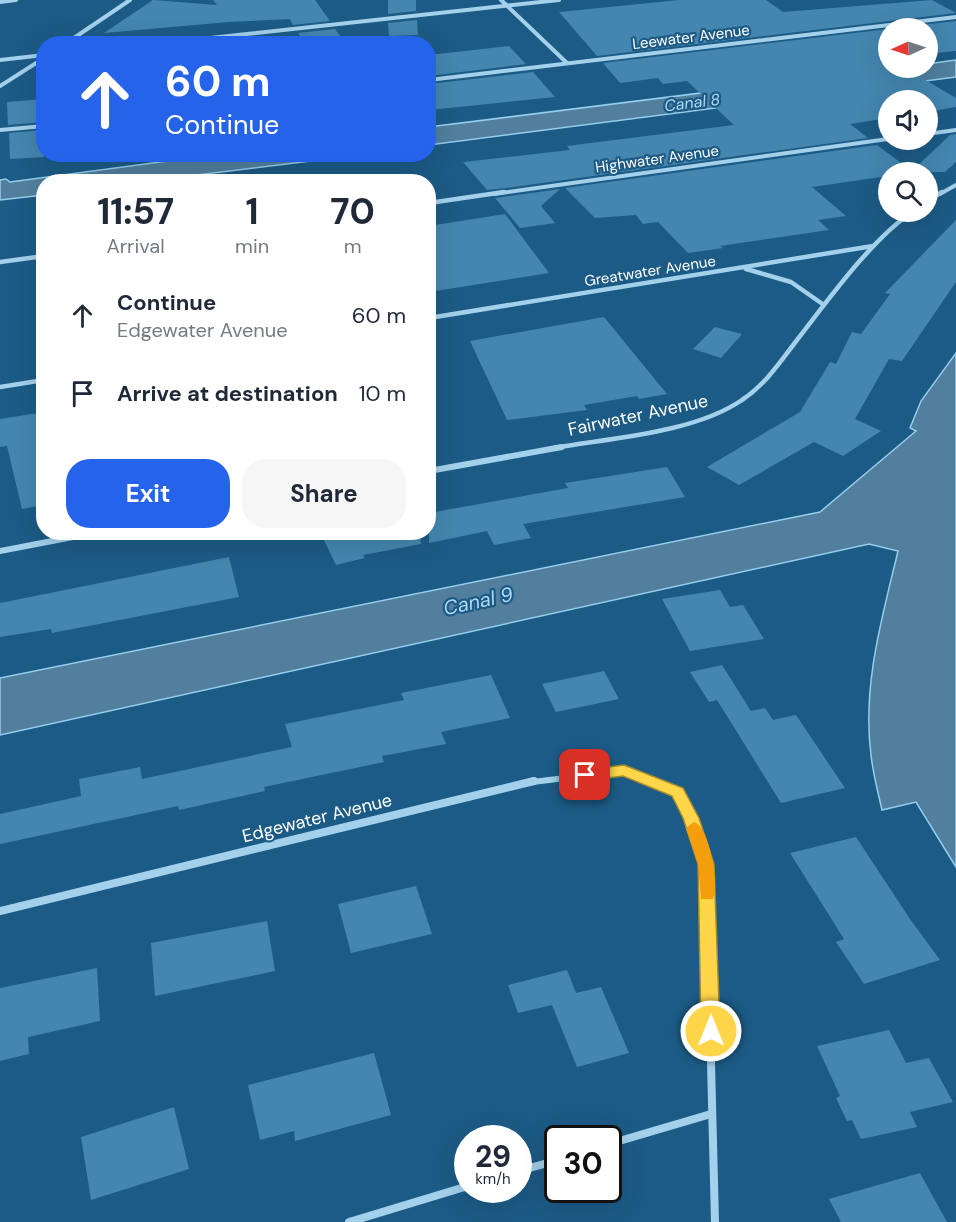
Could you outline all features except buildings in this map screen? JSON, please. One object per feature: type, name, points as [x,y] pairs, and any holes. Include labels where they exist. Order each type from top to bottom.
[{"type":"street","points":[[0,2],[16,0]]},
{"type":"street","points":[[76,36],[130,0]]},
{"type":"street","points":[[501,0],[567,63]]},
{"type":"street","points":[[228,36],[559,0]]},
{"type":"street","name":"Leewater Avenue","points":[[436,79],[956,18]]},
{"type":"street","points":[[0,60],[36,57]]},
{"type":"street","points":[[0,86],[36,61]]},
{"type":"street","points":[[0,130],[36,127]]},
{"type":"street","points":[[938,132],[956,130]]},
{"type":"street","name":"Highwater Avenue","points":[[436,202],[878,140]]},
{"type":"street","points":[[938,195],[956,184]]},
{"type":"street","name":"Fairwater Avenue","points":[[436,470],[670,427],[715,414],[741,401],[762,385],[824,305],[897,222]]},
{"type":"street","name":"Greatwater Avenue","points":[[436,317],[874,246]]},
{"type":"street","points":[[0,262],[36,257]]},
{"type":"street","points":[[742,268],[791,282],[824,305]]},
{"type":"street","points":[[0,387],[36,381]]},
{"type":"street","points":[[0,551],[57,540]]},
{"type":"street","name":"Edgewater Avenue","points":[[0,911],[527,783],[624,771],[678,792],[691,818],[706,864],[711,989],[711,1114],[715,1222]]},
{"type":"street","points":[[622,1140],[711,1114]]},
{"type":"street","points":[[349,1222],[454,1190]]},
{"type":"water","name":"Canal 8","points":[[956,60],[956,77],[436,144],[436,126],[878,71],[878,78],[938,78],[938,62]]},
{"type":"water","points":[[160,162],[303,162],[205,174],[70,174]]},
{"type":"water","points":[[6,179],[10,182],[36,179],[36,196],[0,200],[0,180]]},
{"type":"water","name":"Canal 9","points":[[956,353],[956,867],[916,802],[882,810],[871,755],[869,703],[875,652],[898,551],[869,544],[0,735],[0,678],[820,512],[916,431],[910,428],[921,401]]},
{"type":"slow traffic","points":[[694,828],[706,864],[707,894]]},
{"type":"route","points":[[585,775],[624,771],[678,792],[691,818],[706,864],[711,1031]]}]
